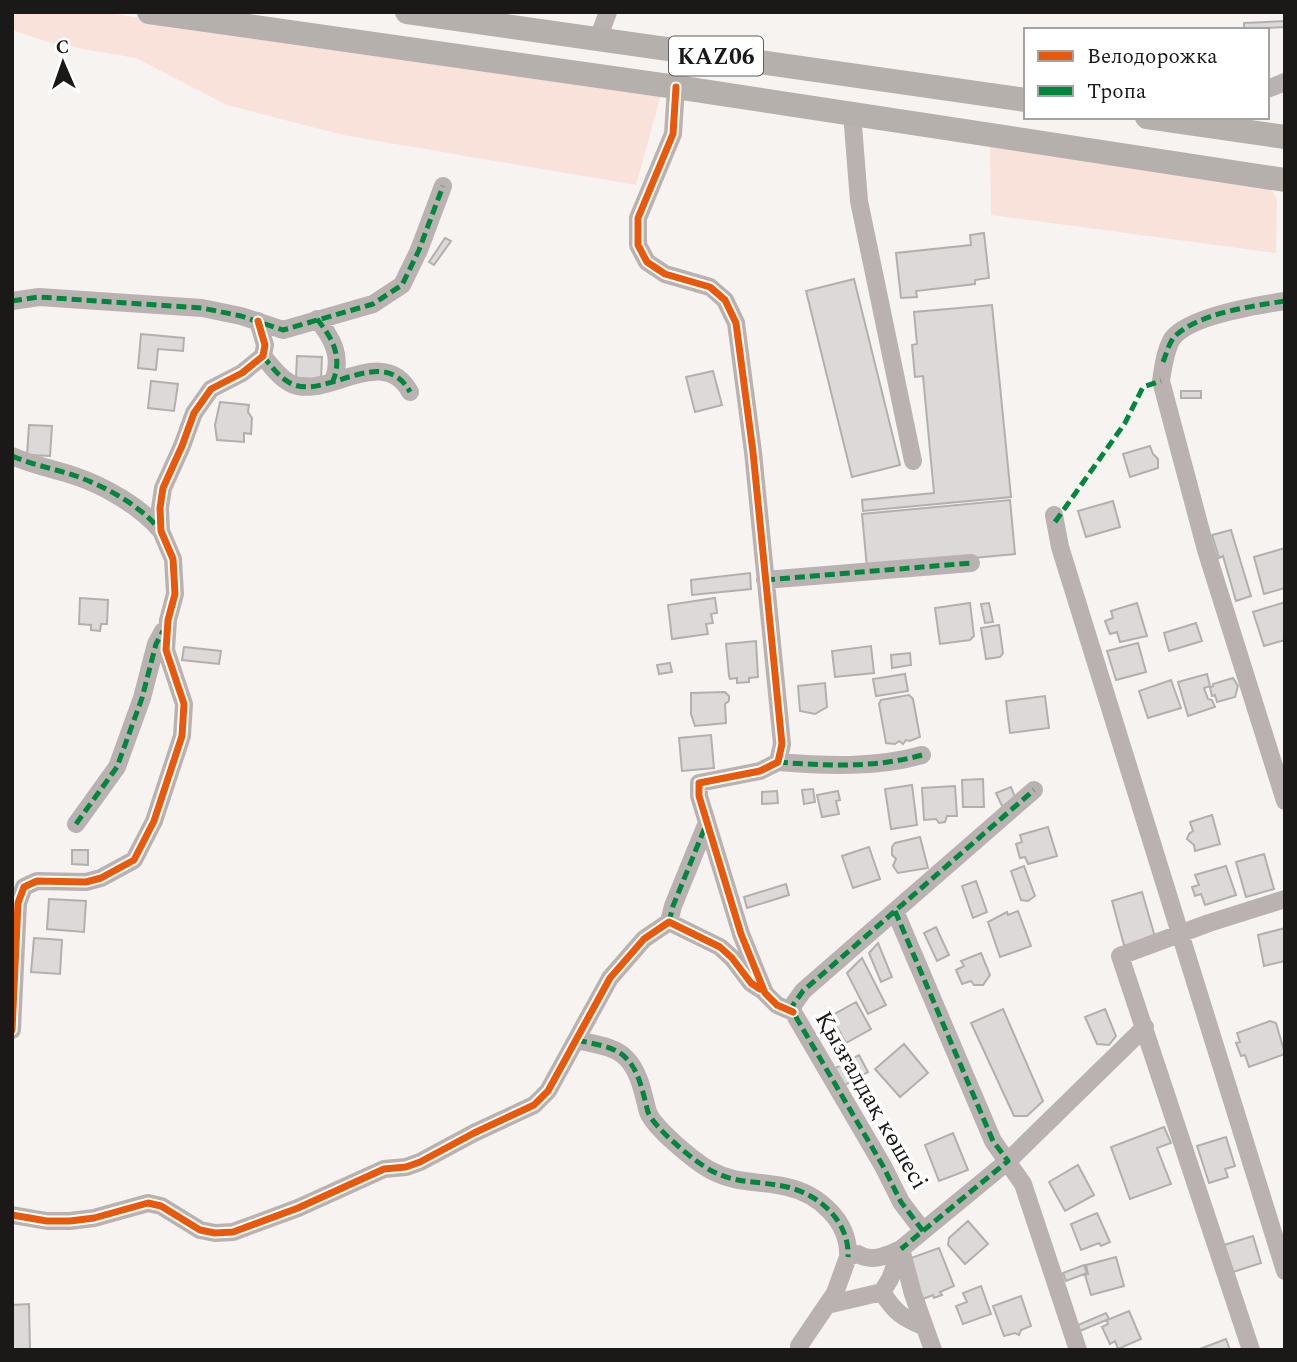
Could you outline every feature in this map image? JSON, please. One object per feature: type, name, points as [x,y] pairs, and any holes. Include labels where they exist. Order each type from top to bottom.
[{"type":"highway","name":"KАZ06","points":[[149,12],[676,86],[1285,180]]},
{"type":"highway","name":"KАZ06","points":[[407,12],[1024,100]]},
{"type":"highway","points":[[1190,120],[1285,137]]},
{"type":"street","points":[[598,39],[608,12]]},
{"type":"street","points":[[676,86],[673,134],[638,218],[638,245],[647,262],[665,274],[710,287],[725,300],[736,323],[753,452],[782,744],[778,762]]},
{"type":"street","points":[[852,113],[859,201],[913,461]]},
{"type":"street","points":[[12,301],[40,297],[202,308],[258,321],[283,330],[373,304],[402,285],[419,250],[443,186]]},
{"type":"street","points":[[1285,301],[1240,309],[1196,323],[1173,338],[1163,362],[1161,381],[1206,550],[1285,801]]},
{"type":"street","points":[[317,319],[329,334],[337,352],[338,369],[333,381]]},
{"type":"street","points":[[161,531],[163,488],[194,414],[211,389],[242,373],[263,356],[265,345],[258,321]]},
{"type":"street","points":[[263,356],[275,371],[292,384],[316,386],[378,371],[392,374],[404,381],[410,392]]},
{"type":"street","points":[[12,456],[78,477],[108,492],[149,517],[161,531],[173,559],[175,594],[168,620],[166,650],[184,704],[182,736],[153,821],[134,860],[86,883],[37,881],[24,887],[18,903],[12,1030]]},
{"type":"street","points":[[1054,515],[1060,547],[1285,1271]]},
{"type":"street","points":[[765,580],[971,563]]},
{"type":"street","points":[[76,824],[117,767],[142,698],[156,644],[168,620]]},
{"type":"street","points":[[765,993],[741,934],[706,825],[699,796],[699,783],[760,771],[778,762],[809,765],[900,761],[922,755]]},
{"type":"street","points":[[1034,790],[895,911],[993,1142],[1023,1184],[1079,1350]]},
{"type":"street","points":[[12,1214],[47,1222],[70,1221],[94,1218],[148,1203],[161,1206],[200,1230],[233,1232],[298,1208],[384,1169],[420,1162],[534,1105],[548,1090],[610,978],[644,939],[669,922],[706,825]]},
{"type":"street","points":[[1251,1350],[1120,956],[1285,900]]},
{"type":"street","name":"Қызғалдақ көшесі","points":[[895,911],[803,991],[793,1005],[793,1012],[883,1166],[901,1202],[923,1231]]},
{"type":"street","points":[[669,922],[720,947],[751,983],[777,1005],[793,1012]]},
{"type":"street","points":[[848,1257],[858,1254],[862,1257],[881,1258],[901,1249],[1008,1161],[1145,1027]]},
{"type":"street","points":[[577,1040],[618,1051],[627,1059],[637,1075],[649,1114],[656,1126],[706,1168],[744,1183],[785,1186],[804,1192],[836,1217],[849,1245],[848,1257],[835,1293],[799,1348]]},
{"type":"street","points":[[827,1305],[881,1292],[890,1279],[901,1249]]},
{"type":"street","points":[[901,1249],[933,1350]]},
{"type":"street","points":[[881,1292],[892,1309],[905,1319],[925,1327]]},
{"type":"shaded area","points":[[12,12],[100,12],[662,91],[636,185],[343,135],[227,105],[136,58],[55,44],[12,30]]},
{"type":"shaded area","points":[[990,142],[1269,186],[1277,198],[1276,253],[991,215]]},
{"type":"building","points":[[1285,21],[1285,27],[1244,28],[1244,23]]},
{"type":"building","points":[[984,233],[989,278],[975,280],[975,284],[916,291],[917,297],[901,298],[896,253],[971,245],[970,235]]},
{"type":"building","points":[[445,238],[451,241],[434,265],[429,262]]},
{"type":"building","points":[[854,279],[900,465],[852,477],[806,291]]},
{"type":"building","points":[[992,305],[1011,497],[863,511],[862,500],[934,493],[923,376],[915,377],[912,345],[917,344],[914,312]]},
{"type":"building","points":[[141,334],[184,338],[183,351],[158,349],[156,370],[138,368]]},
{"type":"building","points":[[297,356],[322,357],[321,379],[296,378]]},
{"type":"building","points":[[713,371],[722,405],[695,412],[686,377]]},
{"type":"building","points":[[151,381],[178,384],[174,411],[148,408]]},
{"type":"building","points":[[1181,391],[1201,391],[1201,398],[1181,398]]},
{"type":"building","points":[[220,402],[249,405],[251,434],[244,433],[244,442],[217,440],[215,425]]},
{"type":"building","points":[[29,425],[52,426],[50,456],[27,455]]},
{"type":"building","points":[[1150,446],[1158,459],[1158,468],[1130,477],[1123,454]]},
{"type":"building","points":[[1010,500],[1015,554],[867,568],[862,514]]},
{"type":"building","points":[[1113,501],[1120,527],[1086,537],[1078,511]]},
{"type":"building","points":[[1231,530],[1251,596],[1236,601],[1223,556],[1219,558],[1212,535]]},
{"type":"building","points":[[1285,548],[1285,588],[1264,594],[1254,557]]},
{"type":"building","points":[[750,573],[751,589],[692,595],[691,580]]},
{"type":"building","points":[[80,598],[108,600],[107,624],[101,624],[100,631],[91,630],[91,625],[79,624]]},
{"type":"building","points":[[715,598],[717,613],[711,614],[713,623],[706,624],[708,634],[672,639],[668,605]]},
{"type":"building","points":[[1285,602],[1285,640],[1264,646],[1253,612]]},
{"type":"building","points":[[970,603],[974,636],[970,640],[940,644],[935,608]]},
{"type":"building","points":[[989,603],[993,622],[985,623],[981,604]]},
{"type":"building","points":[[1137,603],[1147,636],[1120,642],[1117,632],[1110,634],[1105,621],[1113,618],[1111,611]]},
{"type":"building","points":[[1196,623],[1202,641],[1169,651],[1164,633]]},
{"type":"building","points":[[999,625],[1003,653],[1000,657],[986,659],[981,628]]},
{"type":"building","points":[[756,641],[758,677],[749,678],[749,682],[737,683],[737,678],[730,679],[729,676],[726,644]]},
{"type":"building","points":[[1138,643],[1146,672],[1116,680],[1107,651]]},
{"type":"building","points":[[871,646],[874,673],[835,677],[832,651]]},
{"type":"building","points":[[184,647],[221,651],[219,664],[182,660]]},
{"type":"building","points":[[910,653],[911,665],[892,668],[891,655]]},
{"type":"building","points":[[670,663],[672,672],[659,674],[657,665]]},
{"type":"building","points":[[905,674],[908,691],[876,696],[873,679]]},
{"type":"building","points":[[1207,674],[1210,686],[1204,688],[1215,707],[1188,716],[1178,682]]},
{"type":"building","points":[[1233,678],[1238,686],[1235,697],[1217,702],[1210,688],[1213,684]]},
{"type":"building","points":[[1171,680],[1181,708],[1148,718],[1139,691]]},
{"type":"building","points":[[825,683],[827,707],[815,714],[800,711],[798,686]]},
{"type":"building","points":[[725,692],[729,696],[729,701],[725,704],[726,723],[695,726],[691,714],[691,693]]},
{"type":"building","points":[[909,695],[913,699],[920,737],[906,740],[903,744],[899,741],[895,744],[886,743],[879,704],[881,700]]},
{"type":"building","points":[[1045,696],[1049,728],[1010,733],[1006,701]]},
{"type":"building","points":[[711,735],[714,768],[682,771],[679,738]]},
{"type":"building","points":[[983,779],[984,807],[963,807],[962,780]]},
{"type":"building","points":[[912,785],[917,825],[891,829],[885,789]]},
{"type":"building","points":[[955,786],[957,816],[947,816],[945,822],[939,823],[936,819],[924,820],[922,788]]},
{"type":"building","points":[[1011,787],[1016,800],[1002,806],[996,793]]},
{"type":"building","points":[[813,789],[815,802],[804,804],[802,790]]},
{"type":"building","points":[[777,791],[778,803],[762,804],[762,792]]},
{"type":"building","points":[[838,791],[840,800],[836,801],[839,814],[822,817],[817,795]]},
{"type":"building","points":[[1212,815],[1220,844],[1195,851],[1194,845],[1187,839],[1193,831],[1190,822]]},
{"type":"building","points":[[1048,827],[1057,856],[1028,864],[1025,857],[1020,858],[1016,844],[1022,842],[1020,835]]},
{"type":"building","points":[[920,837],[928,868],[898,873],[893,866],[896,859],[892,855],[892,847],[895,843]]},
{"type":"building","points":[[869,847],[880,879],[853,888],[842,856]]},
{"type":"building","points":[[72,850],[88,850],[88,865],[72,864]]},
{"type":"building","points":[[1264,854],[1274,889],[1246,897],[1236,862]]},
{"type":"building","points":[[1024,866],[1035,896],[1028,901],[1021,900],[1011,871]]},
{"type":"building","points":[[1226,866],[1236,895],[1205,905],[1201,894],[1195,896],[1192,887],[1199,885],[1195,875]]},
{"type":"building","points":[[976,881],[987,912],[973,918],[962,886]]},
{"type":"building","points":[[786,884],[789,895],[747,908],[744,897]]},
{"type":"building","points":[[1142,892],[1155,937],[1142,947],[1124,945],[1112,901]]},
{"type":"building","points":[[49,899],[86,901],[84,932],[47,929]]},
{"type":"building","points":[[1018,911],[1031,946],[1000,957],[988,922],[1007,912],[1008,915]]},
{"type":"building","points":[[936,927],[949,955],[937,961],[924,933]]},
{"type":"building","points":[[1285,928],[1285,961],[1264,966],[1258,935]]},
{"type":"building","points":[[34,938],[62,940],[60,974],[31,972]]},
{"type":"building","points":[[878,943],[892,977],[881,982],[869,953]]},
{"type":"building","points":[[981,953],[990,975],[983,985],[974,985],[971,981],[962,984],[956,970],[964,966],[961,961]]},
{"type":"building","points":[[862,958],[886,1005],[868,1014],[847,973]]},
{"type":"building","points":[[856,1002],[871,1029],[846,1043],[831,1016]]},
{"type":"building","points":[[1003,1009],[1043,1101],[1027,1116],[1014,1116],[971,1023]]},
{"type":"building","points":[[1105,1009],[1116,1036],[1109,1045],[1097,1044],[1085,1017]]},
{"type":"building","points":[[1270,1021],[1276,1023],[1285,1054],[1249,1067],[1245,1055],[1241,1056],[1236,1043],[1240,1042],[1237,1033]]},
{"type":"building","points":[[904,1044],[928,1073],[900,1097],[875,1069]]},
{"type":"building","points":[[859,1055],[868,1072],[843,1086],[834,1069]]},
{"type":"building","points":[[1164,1127],[1171,1143],[1157,1148],[1171,1184],[1130,1199],[1111,1147]]},
{"type":"building","points":[[953,1133],[968,1170],[939,1181],[925,1145]]},
{"type":"building","points":[[1226,1137],[1235,1166],[1225,1169],[1228,1177],[1209,1183],[1197,1146]]},
{"type":"building","points":[[1078,1165],[1094,1195],[1065,1211],[1049,1182]]},
{"type":"building","points":[[1097,1213],[1110,1242],[1081,1250],[1071,1224]]},
{"type":"building","points":[[968,1221],[988,1244],[965,1264],[948,1245],[949,1238]]},
{"type":"building","points":[[1253,1236],[1261,1263],[1233,1272],[1224,1245]]},
{"type":"building","points":[[939,1248],[954,1286],[940,1292],[942,1295],[923,1299],[908,1259]]},
{"type":"building","points":[[1116,1257],[1124,1286],[1091,1295],[1085,1275],[1088,1274],[1086,1265]]},
{"type":"building","points":[[1084,1265],[1087,1273],[1066,1281],[1063,1273]]},
{"type":"building","points":[[981,1286],[991,1314],[963,1324],[956,1306],[967,1302],[963,1293]]},
{"type":"building","points":[[1021,1296],[1031,1326],[1021,1330],[1019,1335],[1015,1333],[1004,1336],[993,1306]]},
{"type":"building","points":[[29,1304],[30,1350],[12,1350],[12,1305]]},
{"type":"building","points":[[1129,1311],[1141,1339],[1118,1349],[1115,1341],[1110,1344],[1102,1327],[1108,1324],[1107,1320]]},
{"type":"building","points":[[1106,1313],[1109,1319],[1080,1331],[1078,1325]]},
{"type":"building","points":[[1226,1339],[1230,1350],[1197,1350]]},
{"type":"marked path","points":[[12,301],[39,297],[202,308],[241,316],[283,330],[373,304],[402,285],[419,250],[443,186]]},
{"type":"marked path","points":[[1163,362],[1174,337],[1197,322],[1226,312],[1285,301]]},
{"type":"marked path","points":[[317,319],[327,333],[336,355],[333,381]]},
{"type":"marked path","points":[[263,356],[286,381],[304,387],[369,372],[385,372],[398,378],[410,392]]},
{"type":"marked path","points":[[1055,522],[1125,423],[1143,387],[1161,381]]},
{"type":"marked path","points":[[12,456],[98,485],[132,504],[159,529]]},
{"type":"marked path","points":[[765,580],[971,563]]},
{"type":"marked path","points":[[76,824],[117,767],[142,698],[156,644],[163,631]]},
{"type":"marked path","points":[[778,762],[851,765],[922,755]]},
{"type":"marked path","points":[[923,1231],[901,1202],[883,1166],[793,1012],[793,1005],[803,991],[1034,790]]},
{"type":"marked path","points":[[669,922],[706,825]]},
{"type":"marked path","points":[[895,911],[993,1141],[1008,1161],[901,1249]]},
{"type":"marked path","points":[[577,1040],[610,1048],[626,1058],[638,1076],[652,1119],[675,1144],[703,1166],[730,1178],[787,1187],[821,1203],[838,1221],[844,1232],[848,1257]]},
{"type":"cycle path","points":[[676,87],[673,134],[638,218],[638,245],[647,262],[665,274],[710,287],[725,300],[736,323],[753,452],[782,744],[778,762],[760,771],[699,783],[699,796],[741,934],[765,993],[777,1005],[793,1012]]},
{"type":"cycle path","points":[[12,1030],[18,903],[24,887],[37,881],[86,882],[101,878],[134,860],[154,821],[182,736],[184,704],[166,650],[168,620],[175,594],[173,559],[161,531],[163,488],[194,413],[211,389],[242,373],[263,356],[265,345],[258,321]]},
{"type":"cycle path","points":[[12,1215],[47,1221],[70,1221],[94,1218],[148,1203],[161,1206],[200,1230],[233,1232],[298,1208],[384,1169],[406,1167],[420,1162],[534,1105],[548,1091],[610,978],[644,939],[669,922],[720,947],[751,983],[760,989]]}]
